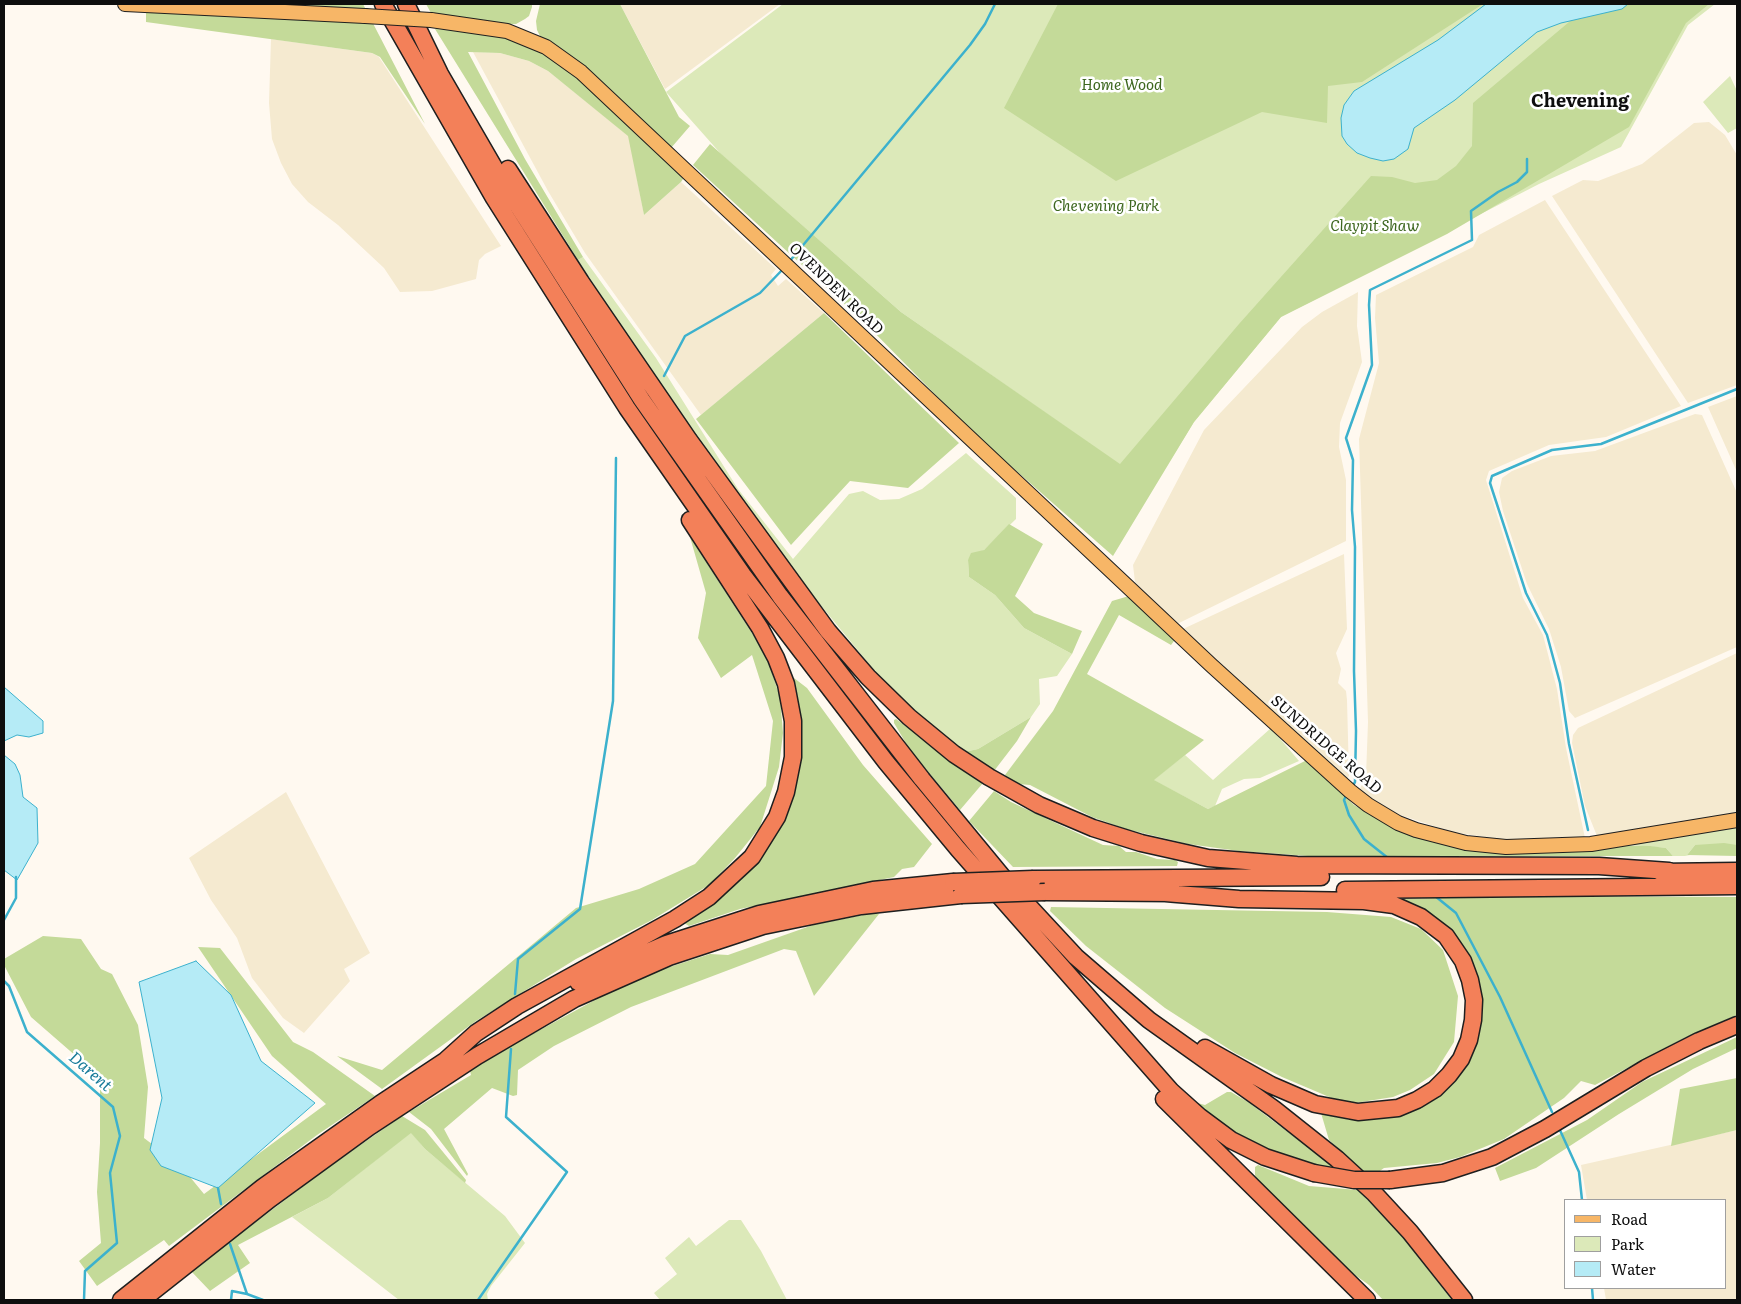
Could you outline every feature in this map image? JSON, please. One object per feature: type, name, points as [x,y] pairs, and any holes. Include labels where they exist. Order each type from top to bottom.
[{"type":"highway","points":[[383,4],[473,163],[557,300],[643,432],[743,575],[862,732],[958,849],[1158,1078],[1215,1129],[1248,1149],[1282,1164],[1314,1174],[1354,1180],[1390,1180],[1443,1173],[1492,1157],[1545,1129],[1646,1068],[1699,1041],[1737,1025]]},
{"type":"highway","points":[[406,4],[424,36],[610,326],[785,575],[848,654],[881,690],[931,736],[970,765],[1025,798],[1093,828],[1141,843],[1208,858],[1297,865],[1599,866],[1669,872]]},
{"type":"highway","points":[[424,36],[440,74],[482,146],[579,304],[670,442],[775,590],[876,722],[996,869],[1062,943],[1125,1001],[1167,1034],[1274,1109],[1337,1159],[1374,1193],[1410,1232],[1464,1300]]},
{"type":"highway","points":[[446,1060],[492,1022],[558,982],[675,919],[724,885],[752,857],[769,832],[782,802],[792,770],[794,739],[791,708],[786,684],[776,658],[719,563],[595,379],[582,356],[557,300]]},
{"type":"highway","points":[[958,849],[1007,915],[1142,1075],[1198,1134],[1367,1300]]},
{"type":"highway","points":[[142,1300],[247,1216],[370,1127],[477,1056],[574,999],[669,957],[763,926],[957,888],[1033,879],[1625,874],[1737,871]]},
{"type":"highway","points":[[121,1300],[263,1187],[446,1060],[522,1013],[574,985],[646,952],[694,934],[759,914],[816,900],[873,890],[957,888],[1045,892],[1165,893],[1737,886]]},
{"type":"highway","points":[[1125,1001],[1271,1085],[1302,1099],[1345,1111],[1389,1110],[1422,1098],[1449,1075],[1461,1059],[1469,1040],[1474,1010],[1467,970],[1446,936],[1430,922],[1413,912],[1394,906],[1364,901],[1239,899],[1165,893]]},
{"type":"main road","name":"OVENDEN ROAD","points":[[125,4],[431,20],[489,27],[525,38],[546,47],[581,72],[1116,575]]},
{"type":"main road","name":"SUNDRIDGE ROAD","points":[[1116,575],[1350,791],[1398,822],[1416,830],[1446,839],[1496,846],[1591,844],[1737,820]]},
{"type":"shaded area","points":[[620,4],[780,4],[665,89]]},
{"type":"shaded area","points":[[271,39],[372,53],[379,57],[501,246],[485,254],[479,260],[476,279],[432,291],[400,292],[384,268],[338,225],[308,202],[292,184],[281,163],[272,139],[269,103]]},
{"type":"shaded area","points":[[473,52],[500,53],[529,61],[548,71],[629,136],[644,215],[681,182],[776,269],[771,275],[778,286],[786,279],[824,313],[701,415],[585,253],[548,191]]},
{"type":"shaded area","points":[[1709,122],[1725,135],[1737,155],[1737,385],[1688,403],[1552,196],[1583,180],[1598,181],[1642,164],[1694,123]]},
{"type":"shaded area","points":[[1545,200],[1681,406],[1606,437],[1549,445],[1489,471],[1486,480],[1523,598],[1543,635],[1557,689],[1566,748],[1585,838],[1511,841],[1452,832],[1391,812],[1359,791],[1366,776],[1368,722],[1359,439],[1379,363],[1375,318],[1376,295],[1473,247],[1479,235]]},
{"type":"shaded area","points":[[1358,292],[1357,326],[1362,362],[1340,423],[1339,447],[1346,480],[1346,541],[1177,624],[1140,589],[1135,582],[1133,565],[1204,430],[1302,327],[1322,312]]},
{"type":"shaded area","points":[[1737,396],[1737,472],[1708,407]]},
{"type":"shaded area","points":[[1695,414],[1702,415],[1737,493],[1737,647],[1575,718],[1569,711],[1561,667],[1549,629],[1527,584],[1503,511],[1499,492],[1502,478],[1512,471],[1551,456],[1595,451]]},
{"type":"shaded area","points":[[1344,554],[1347,629],[1336,653],[1341,669],[1338,683],[1346,691],[1347,700],[1349,776],[1345,782],[1183,629]]},
{"type":"shaded area","points":[[1737,653],[1737,812],[1644,830],[1597,836],[1585,806],[1572,743],[1573,735],[1578,728]]},
{"type":"shaded area","points":[[286,792],[370,953],[344,969],[350,981],[304,1033],[283,1018],[252,978],[237,938],[211,900],[189,858]]},
{"type":"shaded area","points":[[1737,1130],[1737,1300],[1606,1300],[1604,1289],[1726,1289],[1726,1199],[1587,1199],[1581,1165]]},
{"type":"green space","points":[[146,4],[363,4],[425,124],[380,57],[372,53],[146,22]]},
{"type":"green space","points":[[426,4],[532,4],[532,7],[529,16],[525,19],[516,24],[505,24],[431,13]]},
{"type":"green space","points":[[540,4],[620,4],[679,117],[690,126],[671,148],[542,40],[537,30],[536,21]]},
{"type":"green space","name":"Chevening Park","points":[[783,4],[1715,4],[1688,25],[1621,147],[1539,184],[1281,317],[1194,422],[1153,488],[901,312],[721,154],[666,92]]},
{"type":"green space","name":"Home Wood","points":[[1058,4],[1483,4],[1362,82],[1328,86],[1327,123],[1262,112],[1116,181],[1004,108]]},
{"type":"green space","name":"Claypit Shaw","points":[[1709,4],[1686,23],[1629,127],[1447,234],[1281,317],[1194,422],[1113,556],[972,432],[864,322],[693,165],[710,144],[901,312],[1120,464],[1239,324],[1371,176],[1392,177],[1415,183],[1437,180],[1456,166],[1472,146],[1473,103],[1588,6]]},
{"type":"green space","points":[[435,29],[462,30],[504,36],[535,48],[560,61],[685,176],[681,182],[644,215],[628,136],[548,71],[529,61],[500,53],[468,52],[525,159],[583,257],[578,260]]},
{"type":"green space","points":[[1730,76],[1737,91],[1737,128],[1728,133],[1703,102]]},
{"type":"green space","points":[[583,257],[656,358],[738,489],[793,559],[849,494],[863,491],[880,500],[899,499],[922,489],[966,453],[1016,498],[1016,519],[984,550],[968,560],[969,577],[995,595],[1024,628],[1072,654],[1057,676],[1039,679],[1040,704],[1031,717],[978,749],[964,752],[902,699],[879,676],[804,585],[662,389],[578,260]]},
{"type":"green space","points":[[824,313],[959,443],[908,488],[850,481],[791,545],[696,419]]},
{"type":"green space","points":[[1009,524],[1043,544],[1015,596],[1034,613],[1082,631],[1072,654],[1024,628],[995,595],[969,577],[968,560],[971,553],[984,550]]},
{"type":"green space","points":[[690,537],[766,655],[780,697],[783,733],[779,767],[760,827],[735,858],[709,885],[652,920],[576,959],[476,1021],[382,1089],[337,1056],[382,1070],[576,908],[639,889],[695,864],[766,786],[773,721],[752,655],[721,678],[698,638],[706,593]]},
{"type":"green space","points":[[1129,596],[1177,637],[1171,645],[1119,615],[1087,674],[1204,740],[1154,780],[1208,809],[1307,760],[1354,805],[1398,831],[1442,843],[1650,846],[1666,848],[1673,856],[1308,856],[1239,851],[1188,844],[1126,829],[1092,817],[1030,785],[1018,784],[1005,775],[1053,711],[1112,601]]},
{"type":"green space","points":[[794,678],[807,688],[863,765],[932,844],[914,867],[902,869],[894,877],[740,909],[689,926],[684,923],[718,900],[751,870],[762,857],[785,819],[796,787],[802,756],[802,721]]},
{"type":"green space","points":[[1031,717],[1017,741],[994,771],[964,752],[978,749]]},
{"type":"green space","points":[[896,719],[983,783],[960,810],[910,750],[894,723]]},
{"type":"green space","points":[[1271,728],[1299,761],[1260,778],[1244,779],[1222,789],[1215,806],[1208,809],[1153,780],[1185,755],[1213,780]]},
{"type":"green space","points":[[994,791],[1011,802],[1103,845],[1119,846],[1126,852],[1136,852],[1157,859],[1175,860],[1178,862],[1177,866],[1013,867],[969,821]]},
{"type":"green space","points":[[1737,827],[1737,845],[1695,845],[1687,855],[1690,855],[1685,856],[1673,856],[1666,848],[1630,845]]},
{"type":"green space","points":[[1724,843],[1737,845],[1737,856],[1687,855],[1695,845]]},
{"type":"green space","points":[[1506,896],[1737,897],[1737,1015],[1684,1038],[1595,1085],[1581,1081],[1564,1098],[1504,1139],[1460,1157],[1437,1163],[1384,1168],[1377,1173],[1363,1171],[1329,1140],[1321,1113],[1350,1120],[1378,1119],[1420,1108],[1433,1099],[1481,1022],[1447,928],[1424,911],[1402,899]]},
{"type":"green space","points":[[1051,907],[1327,912],[1391,917],[1421,929],[1443,950],[1458,996],[1454,1042],[1434,1074],[1410,1090],[1393,1097],[1355,1103],[1334,1099],[1282,1077],[1235,1053],[1165,1008],[1086,946],[1050,911]]},
{"type":"green space","points":[[873,913],[879,914],[814,996],[796,951],[784,949],[631,1007],[554,1046],[518,1070],[517,1095],[513,1096],[492,1088],[444,1129],[468,1174],[467,1176],[431,1129],[409,1112],[471,1075],[470,1071],[505,1049],[617,988],[654,972],[710,954],[728,955],[813,925]]},
{"type":"green space","points":[[43,936],[81,939],[101,969],[112,974],[138,1025],[148,1087],[144,1138],[181,1166],[204,1194],[326,1104],[272,1056],[198,947],[220,948],[293,1042],[313,1052],[375,1096],[317,1135],[169,1246],[164,1240],[97,1286],[79,1261],[101,1243],[97,1192],[100,1143],[100,1077],[31,1017],[4,965],[4,959]]},
{"type":"green space","points":[[1737,1037],[1737,1048],[1693,1069],[1536,1168],[1500,1181],[1495,1168],[1587,1120],[1642,1082]]},
{"type":"green space","points":[[1737,1078],[1737,1130],[1671,1146],[1680,1089]]},
{"type":"green space","points":[[1227,1092],[1231,1092],[1248,1102],[1337,1169],[1294,1161],[1244,1140],[1190,1101],[1205,1105]]},
{"type":"green space","points":[[402,1116],[425,1130],[466,1180],[465,1183],[425,1149],[411,1133],[328,1198],[238,1245],[250,1263],[210,1291],[191,1271],[326,1169]]},
{"type":"green space","points":[[411,1132],[425,1149],[505,1216],[525,1243],[491,1286],[487,1294],[488,1300],[399,1300],[292,1217],[328,1198]]},
{"type":"green space","points":[[1258,1165],[1309,1186],[1358,1190],[1401,1235],[1452,1300],[1383,1300],[1369,1285],[1341,1265],[1259,1184],[1255,1175],[1255,1167]]},
{"type":"green space","points":[[729,1220],[741,1220],[761,1251],[787,1300],[660,1300],[654,1293],[677,1274],[665,1258],[689,1237],[696,1246]]},
{"type":"water","points":[[1486,4],[1628,4],[1622,9],[1561,23],[1537,32],[1455,100],[1414,128],[1408,149],[1394,159],[1383,161],[1370,158],[1357,153],[1347,144],[1342,136],[1341,118],[1344,105],[1354,91],[1438,40]]},
{"type":"water","points":[[4,687],[43,721],[43,733],[29,737],[17,735],[4,741]]},
{"type":"water","points":[[4,755],[15,764],[20,775],[23,797],[37,808],[38,843],[17,880],[4,870]]},
{"type":"water","points":[[196,961],[231,995],[261,1061],[315,1103],[218,1188],[161,1166],[150,1150],[162,1098],[139,982]]},
{"type":"waterway","points":[[789,262],[970,45],[985,24],[995,4]]},
{"type":"waterway","points":[[1352,787],[1355,782],[1356,731],[1354,671],[1355,547],[1352,510],[1353,460],[1346,438],[1372,365],[1370,290],[1472,240],[1471,211],[1498,192],[1517,182],[1527,172],[1527,159]]},
{"type":"waterway","points":[[664,376],[685,336],[760,293],[784,268]]},
{"type":"waterway","points":[[1588,830],[1569,744],[1560,683],[1547,635],[1526,593],[1490,483],[1492,476],[1552,450],[1601,444],[1737,389]]},
{"type":"waterway","points":[[515,994],[518,959],[580,909],[613,701],[616,458]]},
{"type":"waterway","points":[[1347,794],[1344,800],[1349,815],[1364,839],[1388,858]]},
{"type":"waterway","name":"Darent","points":[[4,920],[16,898],[16,877]]},
{"type":"waterway","points":[[1435,896],[1456,913],[1500,997],[1552,1112]]},
{"type":"waterway","name":"Darent","points":[[4,981],[9,986],[27,1032],[113,1107],[120,1136],[110,1173],[117,1243],[85,1271],[84,1300]]},
{"type":"waterway","points":[[478,1300],[567,1172],[506,1117],[511,1049]]},
{"type":"waterway","points":[[1559,1128],[1579,1172],[1582,1199]]},
{"type":"waterway","points":[[218,1188],[221,1204]]},
{"type":"waterway","points":[[230,1244],[247,1294],[263,1300]]},
{"type":"waterway","points":[[1592,1289],[1593,1300]]},
{"type":"waterway","points":[[231,1300],[232,1291],[247,1294]]},
{"type":"district","name":"Chevening","points":[[1580,102]]}]
